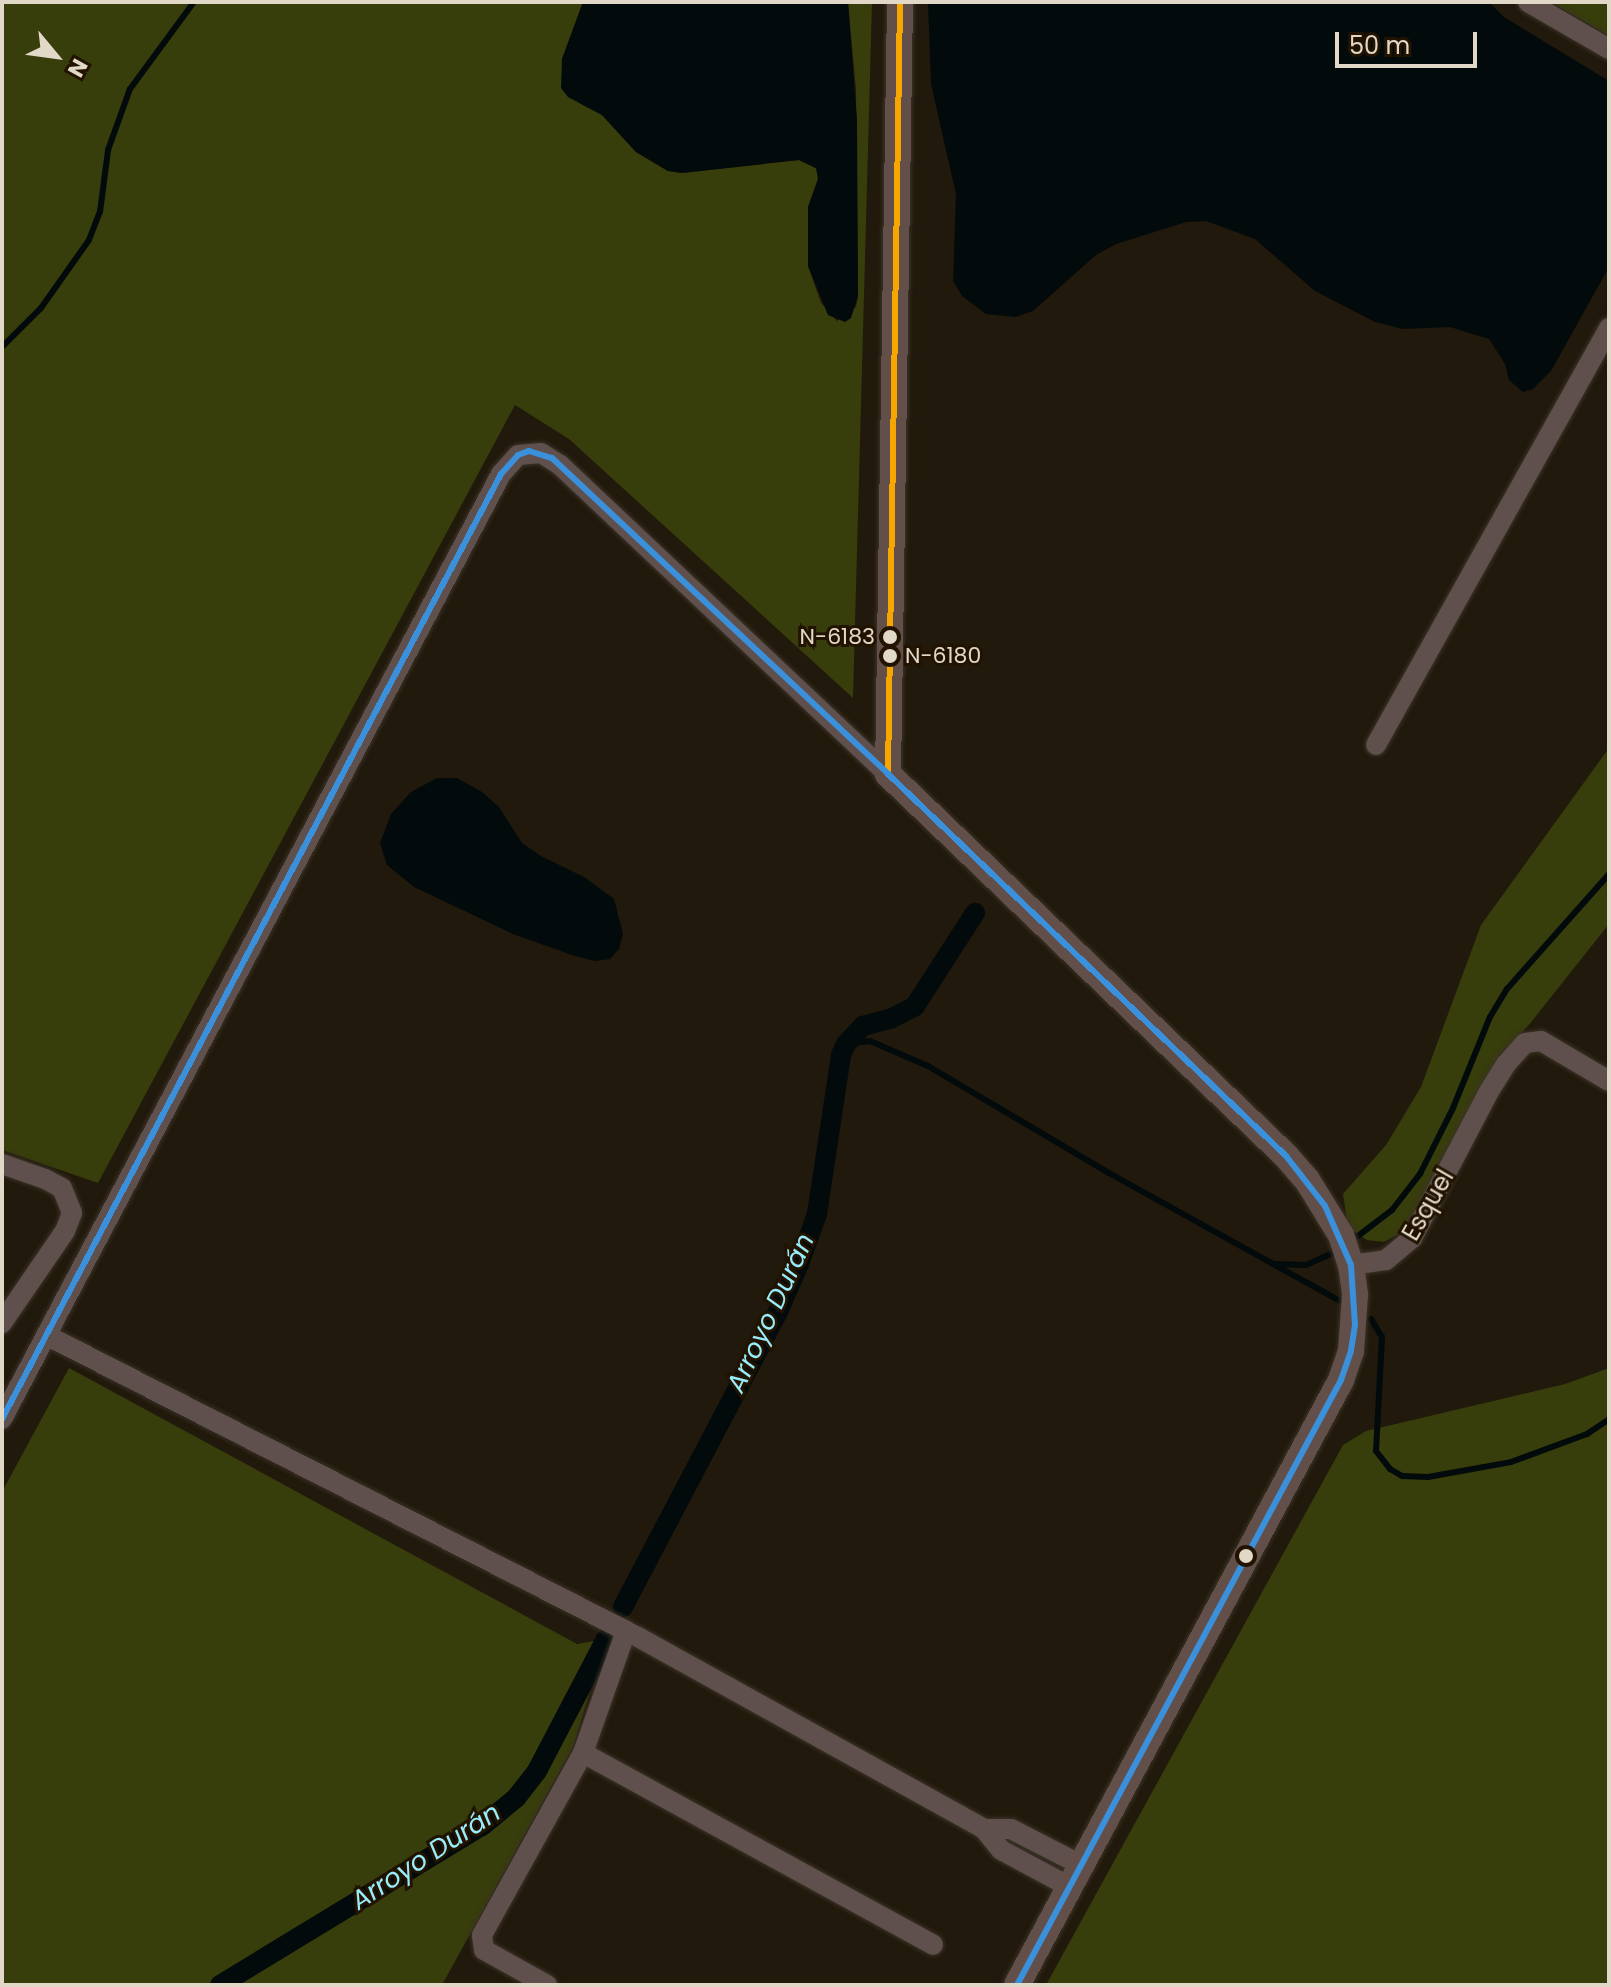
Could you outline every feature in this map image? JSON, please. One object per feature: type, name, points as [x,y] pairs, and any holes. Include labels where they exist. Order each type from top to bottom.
[{"type":"main road","points":[[900,2],[888,774],[1286,1156],[1325,1206],[1351,1265],[1355,1325],[1351,1351],[1341,1380],[1017,1985]]},
{"type":"street","points":[[1528,2],[1609,49]]},
{"type":"street","points":[[1376,745],[1609,328]]},
{"type":"street","points":[[2,1419],[501,474],[518,455],[529,451],[541,453],[560,465],[888,774]]},
{"type":"street","name":"Esquel","points":[[1351,1265],[1386,1260],[1412,1238],[1488,1093],[1506,1064],[1525,1043],[1541,1041],[1609,1081]]},
{"type":"street","points":[[2,1164],[54,1183],[67,1196],[72,1213],[65,1231],[2,1323]]},
{"type":"street","points":[[46,1335],[626,1631],[984,1829],[1001,1850],[1076,1876]]},
{"type":"street","points":[[547,1985],[484,1950],[482,1935],[583,1753],[626,1631]]},
{"type":"street","points":[[583,1753],[933,1945]]},
{"type":"green space","points":[[2,2],[583,2],[562,59],[579,103],[602,115],[636,152],[668,171],[682,173],[799,160],[817,169],[818,179],[808,207],[808,266],[821,303],[837,321],[856,307],[858,296],[856,90],[848,2],[872,2],[853,698],[569,439],[515,405],[98,1183],[2,1150]]},
{"type":"green space","points":[[1551,2],[1609,2],[1609,36]]},
{"type":"green space","points":[[1609,748],[1609,924],[1528,1026],[1500,1054],[1409,1223],[1402,1232],[1384,1242],[1367,1240],[1352,1230],[1347,1221],[1343,1194],[1386,1145],[1421,1087],[1481,925]]},
{"type":"green space","points":[[69,1368],[577,1644],[606,1639],[573,1747],[442,1985],[2,1985],[2,1492]]},
{"type":"green space","points":[[1609,1368],[1609,1985],[1046,1985],[1343,1445],[1366,1431],[1565,1384]]},
{"type":"shaded area","points":[[583,2],[848,2],[857,120],[858,296],[851,318],[845,322],[828,315],[808,266],[808,207],[818,179],[816,168],[799,160],[682,173],[668,171],[636,152],[602,115],[568,97],[561,88],[562,59]]},
{"type":"shaded area","points":[[928,2],[1489,2],[1504,17],[1609,81],[1609,267],[1551,371],[1533,389],[1523,392],[1509,380],[1505,364],[1489,339],[1450,327],[1403,329],[1375,322],[1315,291],[1255,239],[1206,221],[1186,222],[1116,244],[1096,255],[1033,311],[1015,317],[986,314],[962,296],[953,281],[956,194],[931,84]]},
{"type":"shaded area","points":[[437,778],[457,778],[482,792],[499,807],[522,843],[584,877],[614,899],[623,934],[619,949],[610,959],[595,961],[575,956],[513,934],[414,887],[387,865],[380,843],[391,814],[411,792]]},
{"type":"waterway","points":[[2,347],[41,308],[89,240],[100,212],[108,150],[130,89],[194,2]]},
{"type":"waterway","points":[[1358,1236],[1392,1210],[1420,1174],[1453,1108],[1490,1017],[1507,989],[1609,874]]},
{"type":"waterway","name":"Arroyo Durán","points":[[623,1607],[777,1314],[799,1264],[817,1214],[841,1055],[846,1044],[863,1026],[890,1019],[915,1006],[975,913]]},
{"type":"waterway","points":[[846,1044],[870,1041],[928,1066],[1109,1173],[1342,1302]]},
{"type":"waterway","points":[[1275,1264],[1306,1265],[1333,1253]]},
{"type":"waterway","points":[[1371,1319],[1382,1337],[1376,1451],[1390,1469],[1402,1476],[1428,1477],[1511,1462],[1587,1434],[1609,1419]]},
{"type":"waterway","name":"Arroyo Durán","points":[[220,1985],[482,1826],[516,1798],[537,1771],[606,1639]]},
{"type":"transit line","points":[[888,774],[900,2]]},
{"type":"transit line","points":[[2,1419],[501,474],[518,455],[529,451],[552,458],[888,774],[1286,1156],[1325,1206],[1351,1265],[1355,1325],[1351,1351],[1341,1380],[1017,1985]]},
{"type":"place","name":"N-6183","points":[[890,637]]},
{"type":"place","name":"N-6180","points":[[890,656]]}]
